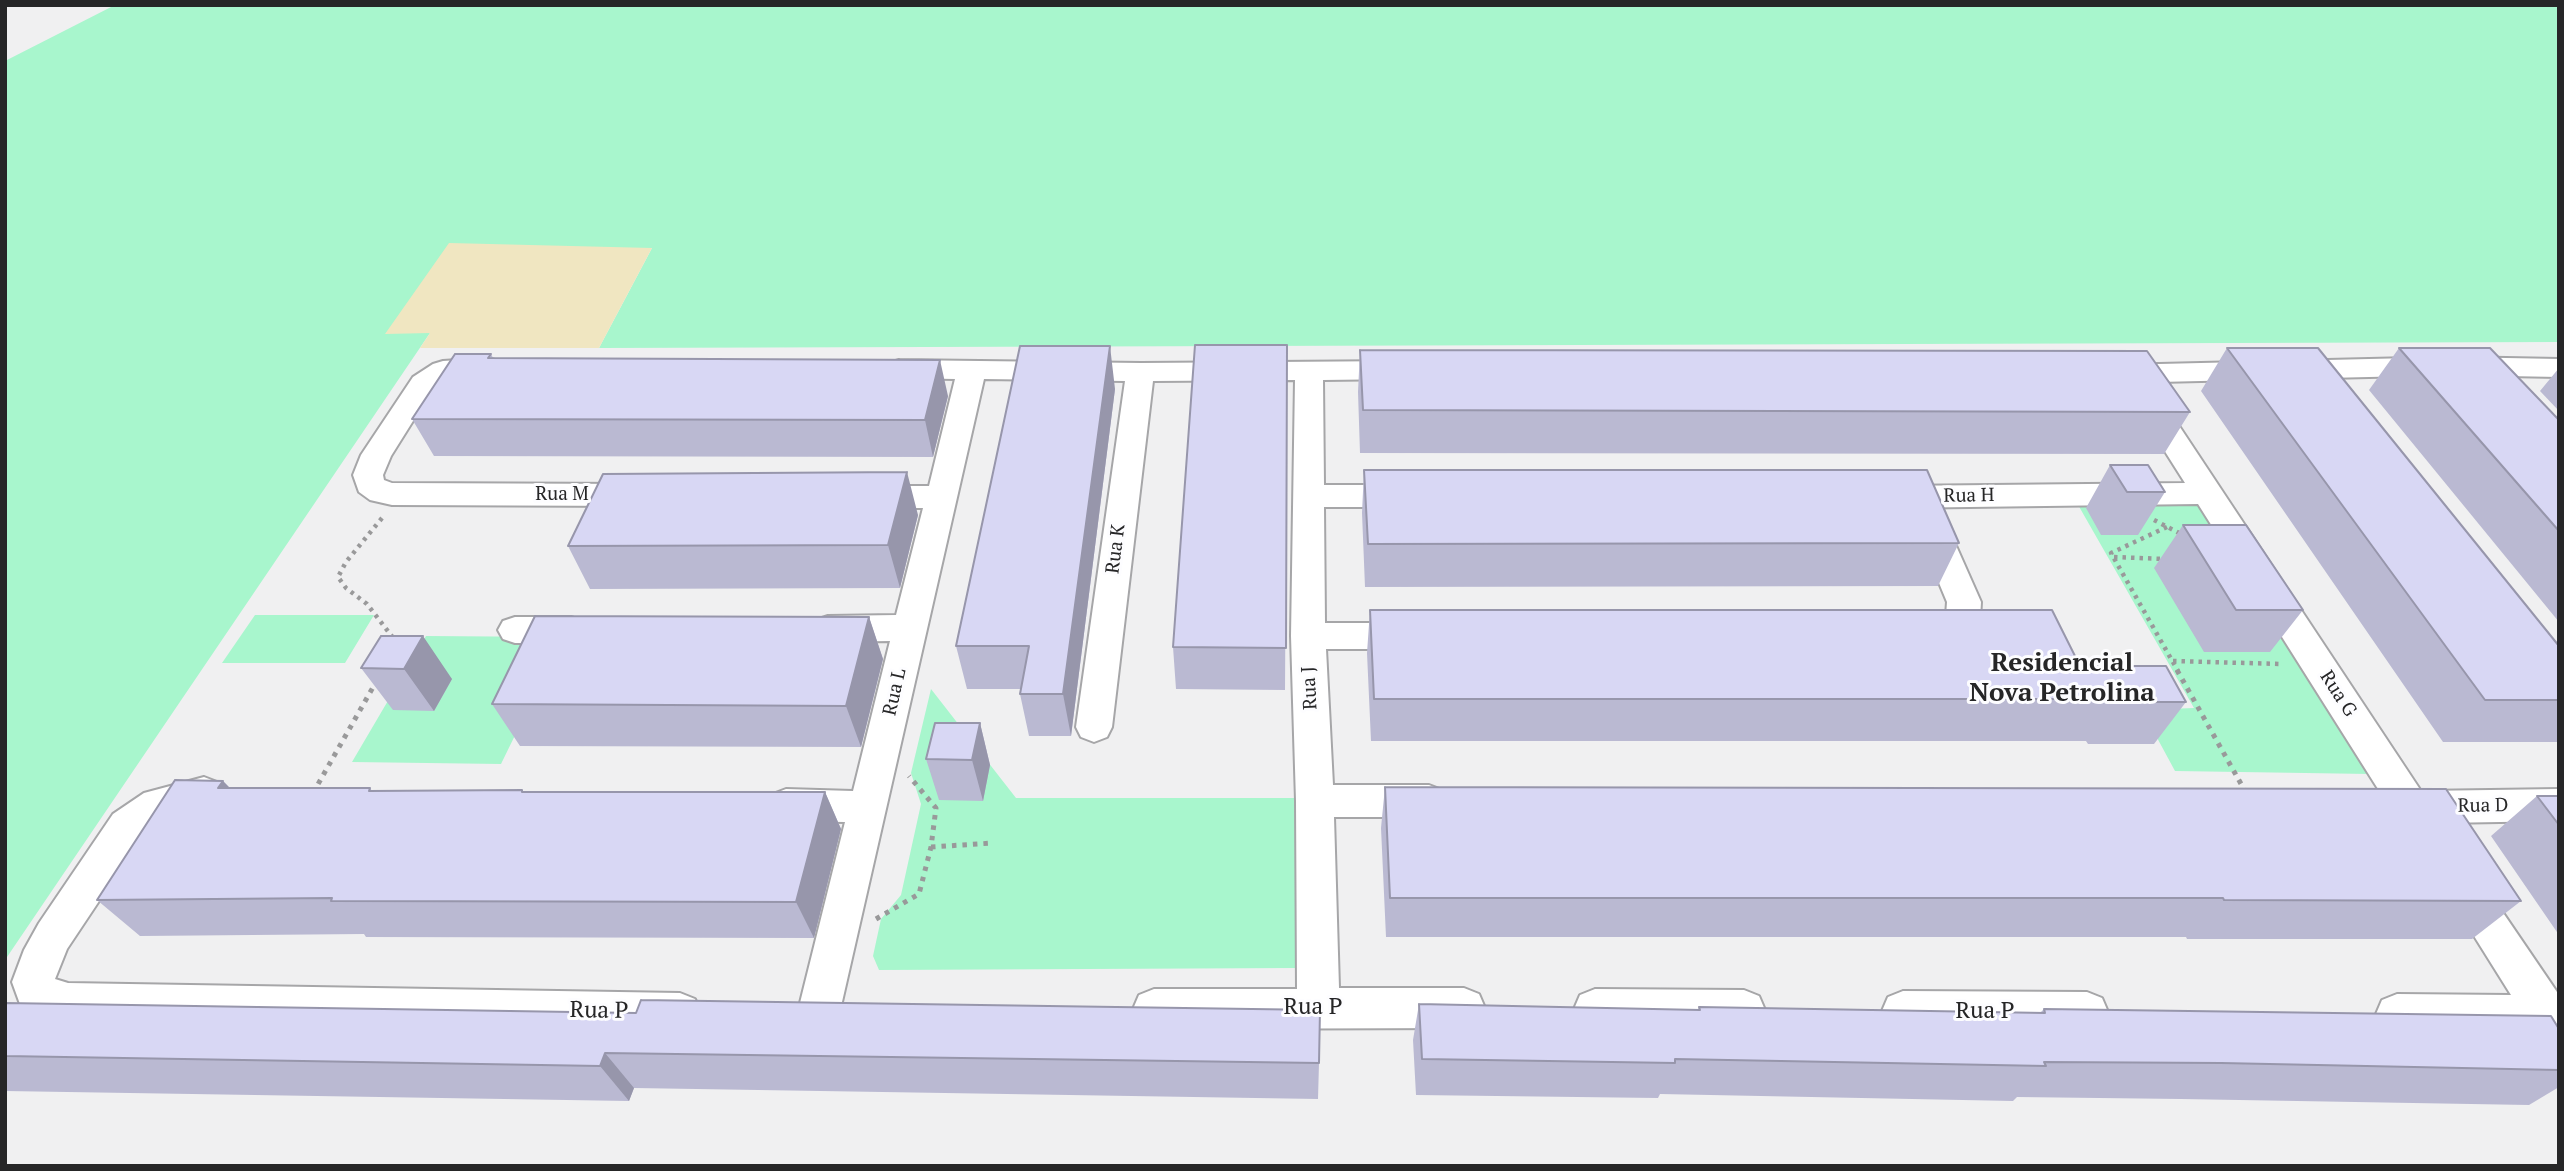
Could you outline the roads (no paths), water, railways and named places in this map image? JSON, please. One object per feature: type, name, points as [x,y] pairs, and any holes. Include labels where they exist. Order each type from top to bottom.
[{"type":"street","points":[[2086,373],[2453,366],[2559,368]]},
{"type":"street","points":[[2453,366],[2480,394]]},
{"type":"street","name":"Rua M","points":[[518,367],[463,367],[436,372],[423,383],[376,455],[368,475],[370,485],[381,492],[397,494],[665,496]]},
{"type":"street","points":[[876,369],[1141,372],[1434,370]]},
{"type":"street","name":"Rua L","points":[[818,1015],[972,369]]},
{"type":"street","name":"Rua J","points":[[1309,370],[1308,636],[1315,801],[1318,1007]]},
{"type":"street","points":[[2293,370],[2315,396]]},
{"type":"street","name":"Rua K","points":[[1094,727],[1135,397],[1141,372]]},
{"type":"street","name":"Rua G","points":[[2127,374],[2209,493],[2445,859],[2553,1016]]},
{"type":"street","name":"Rua H","points":[[1863,496],[2209,493]]},
{"type":"street","points":[[1310,496],[1434,496]]},
{"type":"street","points":[[845,497],[942,497]]},
{"type":"street","points":[[1906,634],[1950,631],[1957,627],[1964,613],[1964,602],[1955,577],[1919,497]]},
{"type":"street","points":[[801,629],[910,628]]},
{"type":"street","points":[[515,630],[597,630]]},
{"type":"street","points":[[1308,636],[1447,636]]},
{"type":"street","name":"Rua P","points":[[230,792],[178,797],[150,807],[127,826],[53,936],[39,963],[33,982],[34,990],[47,998],[68,1003],[721,1013]]},
{"type":"street","points":[[1315,801],[1469,801]]},
{"type":"street","points":[[757,804],[868,807]]},
{"type":"street","name":"Rua D","points":[[2371,806],[2559,805]]},
{"type":"street","name":"Rua P","points":[[1110,1010],[1500,1008]]},
{"type":"street","points":[[1556,1008],[1779,1010]]},
{"type":"street","name":"Rua P","points":[[1863,1011],[2128,1013]]},
{"type":"street","points":[[776,1014],[860,1014]]},
{"type":"street","points":[[2366,1014],[2553,1016]]},
{"type":"district","name":"Residencial Nova Petrolina","points":[[2062,679]]}]
